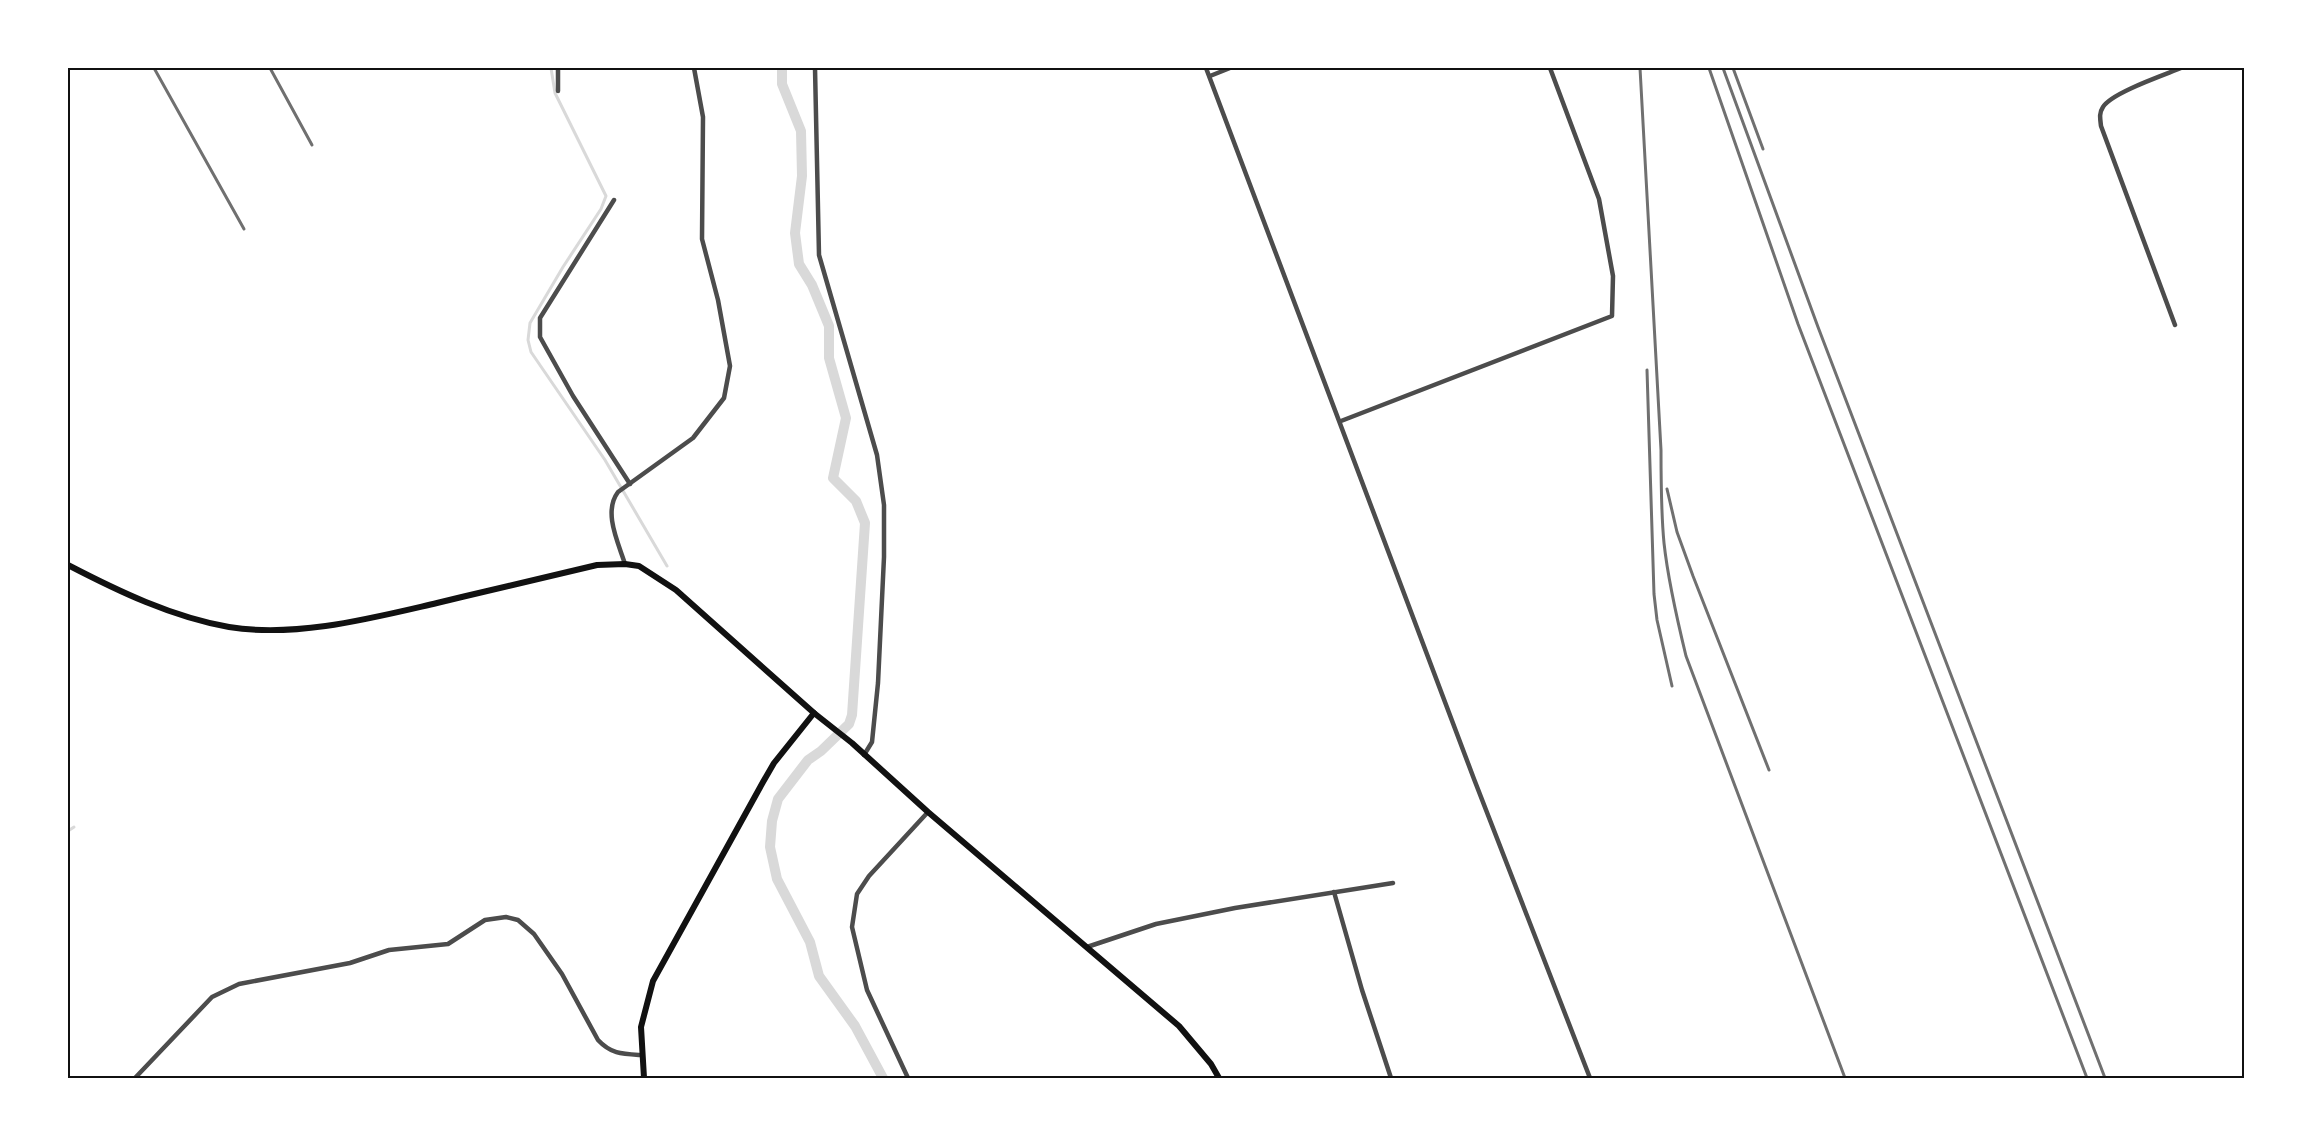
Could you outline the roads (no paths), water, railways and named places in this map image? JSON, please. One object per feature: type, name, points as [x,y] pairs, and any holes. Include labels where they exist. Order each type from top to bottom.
[{"type":"main road","points":[[68,565],[139,599],[184,616],[230,627],[273,630],[312,627],[392,613],[597,565],[626,564],[639,567],[676,590],[928,812],[1179,1026],[1211,1064],[1219,1078]]},
{"type":"main road","points":[[644,1078],[641,1027],[654,981],[774,763],[814,713]]},
{"type":"street","points":[[558,68],[558,91]]},
{"type":"street","points":[[626,564],[613,530],[612,499],[618,492],[693,438],[724,398],[730,366],[718,300],[702,239],[703,117],[694,68]]},
{"type":"street","points":[[815,68],[819,255],[877,455],[884,505],[878,683],[872,742],[864,755]]},
{"type":"street","points":[[1206,68],[1341,421],[1478,790],[1590,1078]]},
{"type":"street","points":[[1209,76],[1230,68]]},
{"type":"street","points":[[1341,421],[1612,316],[1613,276],[1599,199],[1550,68]]},
{"type":"street","points":[[2175,326],[2101,126],[2100,116],[2104,105],[2114,96],[2181,68]]},
{"type":"street","points":[[614,200],[540,318],[540,337],[628,485]]},
{"type":"street","points":[[908,1078],[867,990],[852,927],[856,894],[869,876],[928,812]]},
{"type":"street","points":[[1087,947],[1156,924],[1235,908],[1393,883]]},
{"type":"street","points":[[1334,892],[1362,990],[1391,1078]]},
{"type":"street","points":[[135,1078],[212,997],[238,984],[350,963],[389,950],[448,945],[485,920],[506,917],[518,921],[534,934],[562,974],[598,1040],[605,1048],[618,1054],[641,1055]]},
{"type":"waterway","points":[[551,68],[555,93],[606,196],[601,209],[530,323],[528,340],[531,352],[605,460],[667,566]]},
{"type":"waterway","points":[[782,68],[782,84],[801,131],[802,176],[795,233],[799,264],[812,285],[829,326],[829,358],[846,418],[833,478],[856,501],[865,523],[852,715],[849,724],[821,751],[808,760],[778,799],[772,821],[770,847],[777,879],[810,942],[819,976],[855,1026],[883,1078]]},
{"type":"waterway","points":[[68,831],[74,827]]},
{"type":"railway","points":[[154,68],[244,229]]},
{"type":"railway","points":[[270,68],[312,145]]},
{"type":"railway","points":[[1640,68],[1661,450],[1662,520],[1673,600],[1686,656],[1845,1078]]},
{"type":"railway","points":[[1709,68],[1798,324],[2087,1078]]},
{"type":"railway","points":[[1723,68],[1818,327],[2105,1078]]},
{"type":"railway","points":[[1733,68],[1763,149]]},
{"type":"railway","points":[[1647,370],[1654,594],[1657,620],[1672,686]]},
{"type":"railway","points":[[1667,489],[1677,532],[1769,770]]}]
